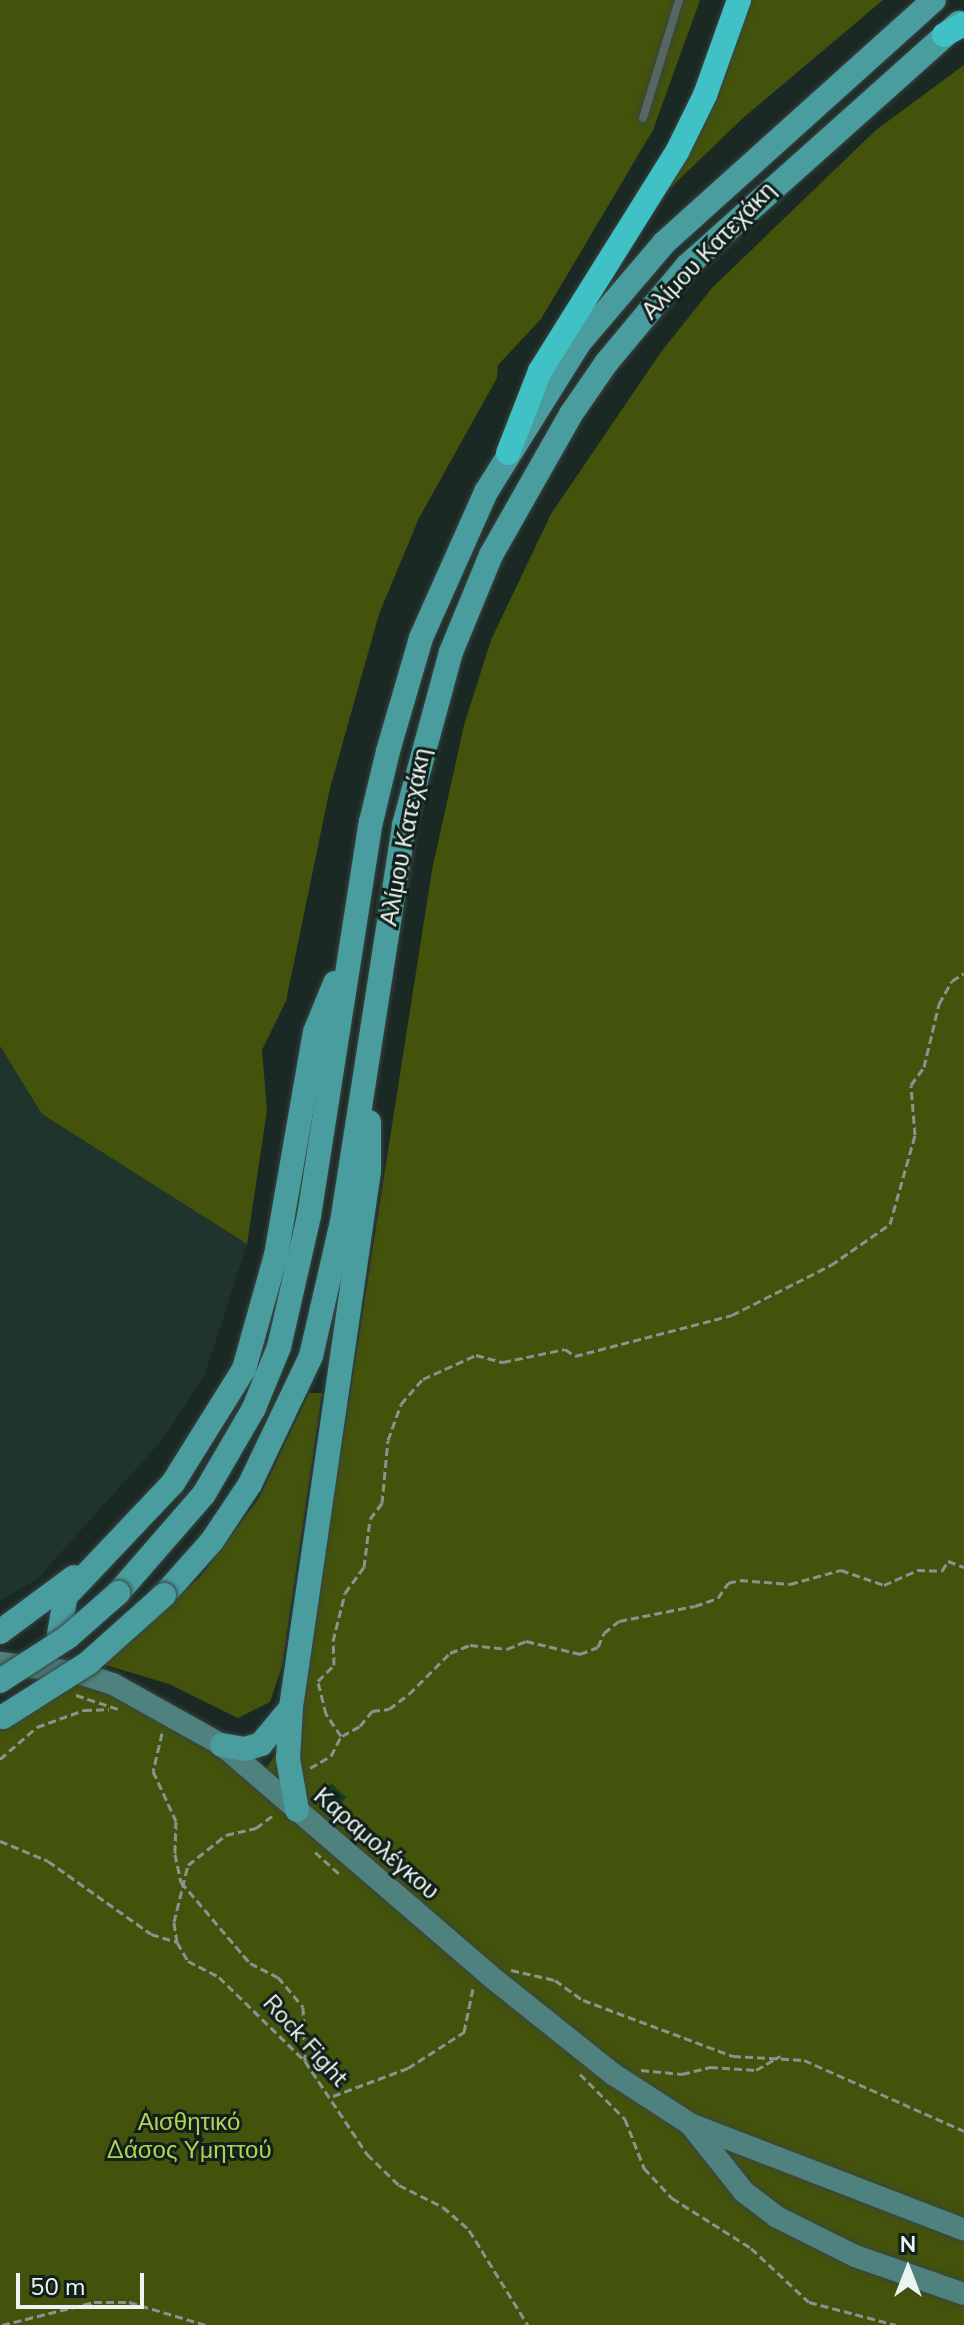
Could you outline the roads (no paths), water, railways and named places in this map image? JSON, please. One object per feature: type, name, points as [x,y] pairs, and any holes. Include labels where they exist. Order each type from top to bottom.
[{"type":"highway","points":[[508,453],[540,371],[677,152],[705,95],[739,0]]},
{"type":"main road","name":"Αλίμου Κατεχάκη","points":[[0,1681],[68,1637],[118,1593],[204,1494],[247,1422],[279,1347],[307,1227],[371,822],[421,638],[460,543],[508,453],[579,343],[664,243],[934,0]]},
{"type":"main road","name":"Αλίμου Κατεχάκη","points":[[2,1718],[88,1663],[164,1595],[212,1541],[250,1484],[311,1356],[336,1256],[404,825],[428,727],[491,555],[536,470],[607,362],[687,266],[964,18]]},
{"type":"main road","points":[[59,1634],[66,1596],[92,1564],[173,1483],[244,1369],[276,1255],[315,1032],[351,948]]},
{"type":"main road","points":[[287,1811],[291,1707],[369,1171],[368,1051]]},
{"type":"main road","points":[[0,1632],[92,1564]]},
{"type":"main road","points":[[222,1745],[245,1749],[261,1744],[291,1707]]},
{"type":"street","points":[[59,1634],[72,1682]]},
{"type":"street","name":"Καραμολέγκου","points":[[0,1663],[144,1698],[222,1745],[287,1811],[490,1987],[690,2124]]},
{"type":"street","points":[[690,2124],[964,2230]]},
{"type":"street","points":[[690,2124],[744,2192],[777,2217],[855,2256],[964,2294]]},
{"type":"lane","points":[[643,118],[679,0]]},
{"type":"park label","name":"Αισθητικό Δάσος Υμηττού","points":[[189,2137]]}]
